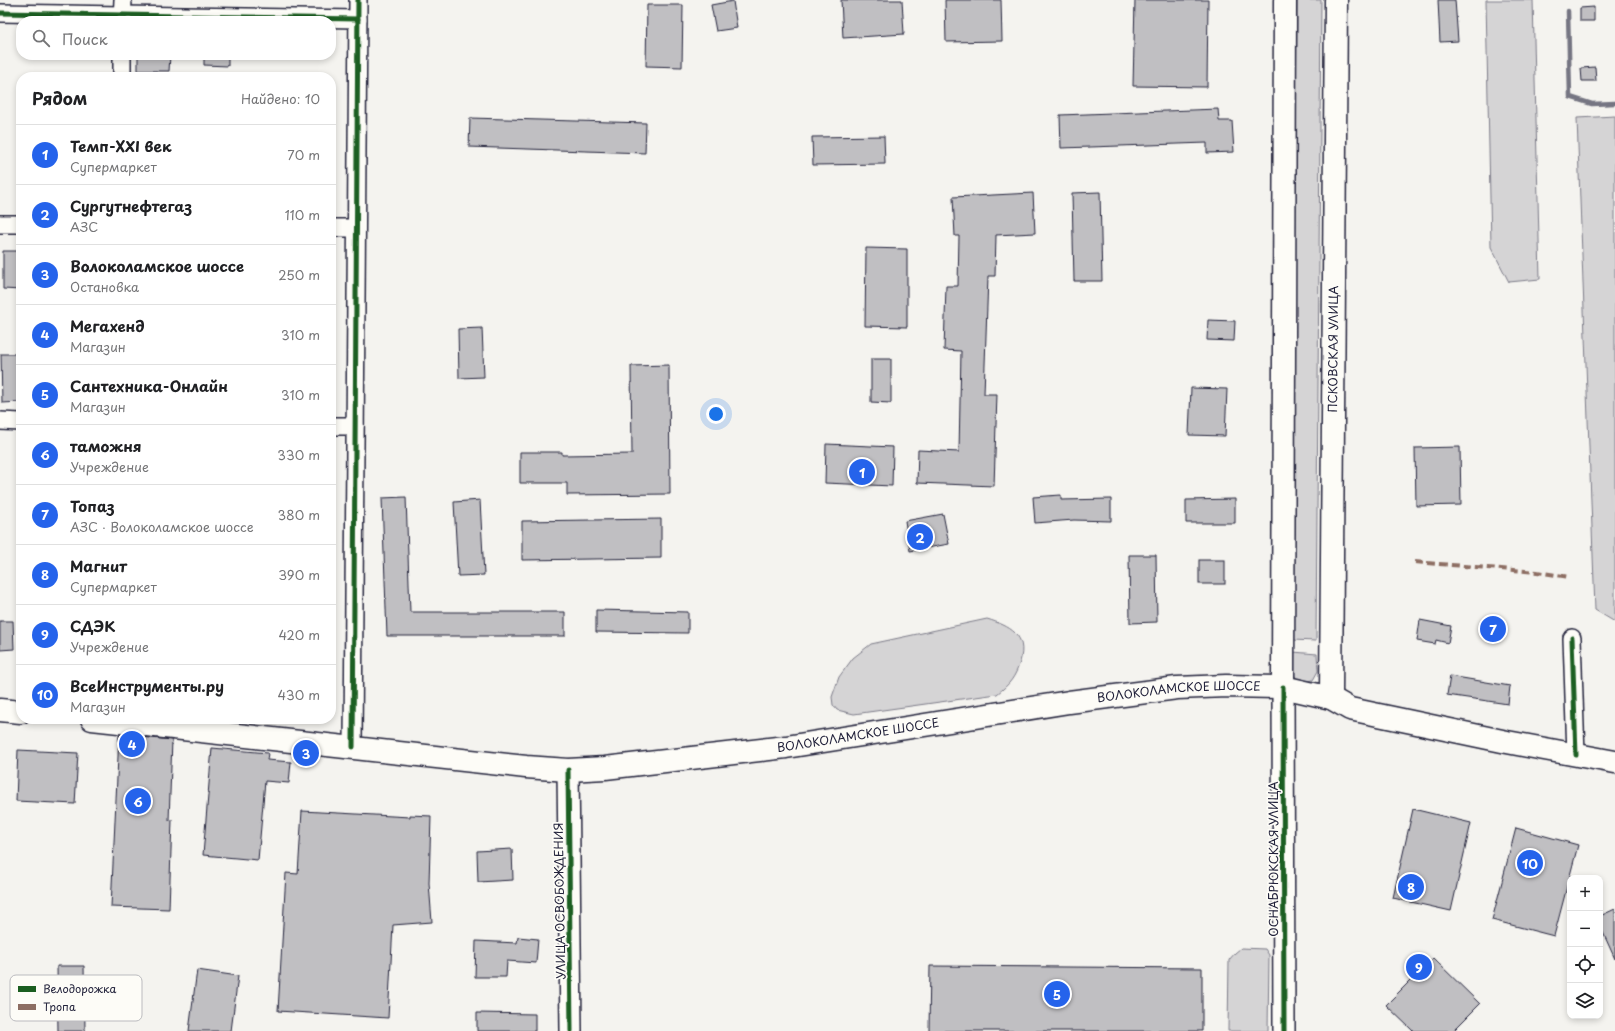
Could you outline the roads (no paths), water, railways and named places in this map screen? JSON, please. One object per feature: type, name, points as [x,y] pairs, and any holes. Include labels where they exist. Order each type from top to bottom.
[{"type":"main road","points":[[1284,687],[1285,0]]},
{"type":"main road","name":"ПСКОВСКАЯ УЛИЦА","points":[[1332,698],[1336,0]]},
{"type":"main road","name":"ВОЛОКОЛАМСКОЕ ШОССЕ","points":[[156,724],[526,767],[568,770],[613,767],[786,747],[1070,702],[1177,688],[1226,686],[1284,687],[1332,698],[1350,709],[1507,742],[1615,762]]},
{"type":"main road","points":[[0,710],[16,712]]},
{"type":"street","points":[[352,747],[358,0]]},
{"type":"street","points":[[0,13],[122,12],[257,16]]},
{"type":"street","points":[[336,18],[358,19]]},
{"type":"street","points":[[122,60],[122,72]]},
{"type":"street","points":[[0,224],[16,224]]},
{"type":"street","points":[[336,228],[356,228]]},
{"type":"street","points":[[0,421],[16,422]]},
{"type":"street","points":[[336,426],[355,426]]},
{"type":"street","points":[[1572,638],[1576,755]]},
{"type":"street","name":"ОСНАБРЮКСКАЯ УЛИЦА","points":[[1284,687],[1284,1031]]},
{"type":"street","name":"УЛИЦА ОСВОБОЖДЕНИЯ","points":[[568,770],[571,1031]]},
{"type":"waterway","points":[[1568,11],[1570,97],[1592,104],[1615,103]]},
{"type":"place","name":"Темп-XXI век","points":[[862,472]]},
{"type":"place","name":"Сургутнефтегаз","points":[[920,537]]},
{"type":"place","name":"Топаз","points":[[1493,629]]},
{"type":"place","name":"Мегахенд","points":[[132,744]]},
{"type":"place","name":"Волоколамское шоссе","points":[[306,753]]},
{"type":"place","name":"таможня","points":[[138,801]]},
{"type":"place","name":"ВсеИнструменты.ру","points":[[1530,863]]},
{"type":"place","name":"Магнит","points":[[1411,887]]},
{"type":"place","name":"СДЭК","points":[[1419,967]]},
{"type":"place","name":"Сантехника-Онлайн","points":[[1057,994]]}]
